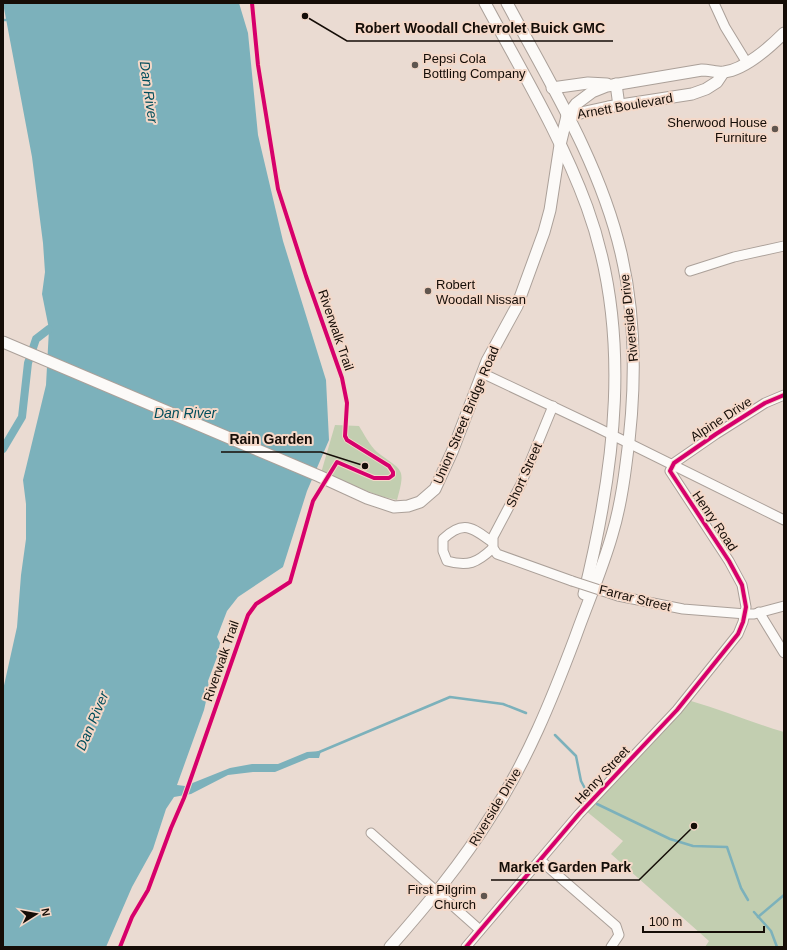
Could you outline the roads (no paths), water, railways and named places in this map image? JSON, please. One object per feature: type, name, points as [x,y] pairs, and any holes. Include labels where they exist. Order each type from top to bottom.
[{"type":"main road","name":"Riverside Drive","points":[[485,3],[560,145],[587,208],[596,235],[606,279],[613,324],[615,366],[613,435],[599,532],[570,649]]},
{"type":"main road","name":"Riverside Drive","points":[[390,947],[437,891],[473,844],[511,784],[549,703],[612,536],[623,483],[629,443],[634,378],[633,339],[625,276],[613,223],[594,171],[567,116],[507,3]]},
{"type":"main road","name":"Arnett Boulevard","points":[[567,116],[576,104],[592,92],[616,84],[702,70],[713,70],[723,73],[737,69],[765,50],[784,33]]},
{"type":"main road","name":"Arnett Boulevard","points":[[567,116],[692,94],[706,89],[717,82],[723,73]]},
{"type":"main road","points":[[552,88],[588,83],[616,84],[619,106]]},
{"type":"main road","name":"Union Street Bridge Road","points":[[3,342],[319,476],[367,498],[394,507],[408,506],[420,502],[435,489],[452,452],[482,373],[517,306],[544,232],[550,210],[560,145],[567,116]]},
{"type":"street","points":[[714,3],[725,27],[746,63]]},
{"type":"street","points":[[690,271],[734,257],[784,246]]},
{"type":"street","points":[[482,373],[613,435],[784,520]]},
{"type":"street","name":"Alpine Drive","points":[[672,465],[765,403],[784,395]]},
{"type":"street","name":"Short Street","points":[[493,545],[493,537],[521,484],[553,406]]},
{"type":"street","name":"Henry Road","points":[[672,465],[670,473],[729,561],[742,586],[745,597],[746,614]]},
{"type":"street","name":"Farrar Street","points":[[493,545],[474,563],[461,565],[447,561],[443,551],[443,539],[451,532],[462,527],[470,528],[493,545],[498,554],[618,596],[683,610],[746,614],[784,606]]},
{"type":"street","points":[[759,612],[784,653]]},
{"type":"street","name":"Henry Street","points":[[466,947],[579,814],[677,710],[738,634],[746,614]]},
{"type":"street","points":[[371,833],[480,930]]},
{"type":"street","points":[[540,860],[616,926],[619,931],[617,940],[611,947]]},
{"type":"water","name":"Dan River","points":[[3,3],[239,3],[248,33],[258,135],[283,241],[326,380],[329,440],[307,491],[283,567],[238,597],[227,611],[217,637],[220,643],[217,657],[208,681],[209,688],[204,710],[177,785],[185,786],[230,768],[252,764],[278,764],[307,752],[321,751],[319,758],[309,758],[275,772],[253,772],[228,775],[191,794],[174,797],[166,809],[153,849],[132,887],[106,947],[3,947],[3,690],[17,627],[21,575],[26,539],[26,504],[23,480],[46,385],[49,329],[42,294],[45,272],[43,243],[32,157]]},
{"type":"waterway","points":[[3,449],[22,417],[28,363],[36,339],[49,329]]},
{"type":"waterway","points":[[317,753],[450,697],[503,704],[526,713]]},
{"type":"waterway","points":[[555,735],[576,756],[581,781],[588,794]]},
{"type":"waterway","points":[[597,804],[670,839],[693,846],[727,847],[741,888],[748,900]]},
{"type":"waterway","points":[[758,917],[784,895]]},
{"type":"waterway","points":[[754,912],[771,931],[777,947]]},
{"type":"place","name":"Robert Woodall Chevrolet Buick GMC","points":[[305,16]]},
{"type":"place","name":"Pepsi Cola Bottling Company","points":[[415,65]]},
{"type":"place","name":"Sherwood House Furniture","points":[[775,129]]},
{"type":"place","name":"Robert Woodall Nissan","points":[[428,291]]},
{"type":"place","name":"Rain Garden","points":[[365,466]]},
{"type":"place","name":"Market Garden Park","points":[[694,826]]},
{"type":"place","name":"First Pilgrim Church","points":[[484,896]]}]
